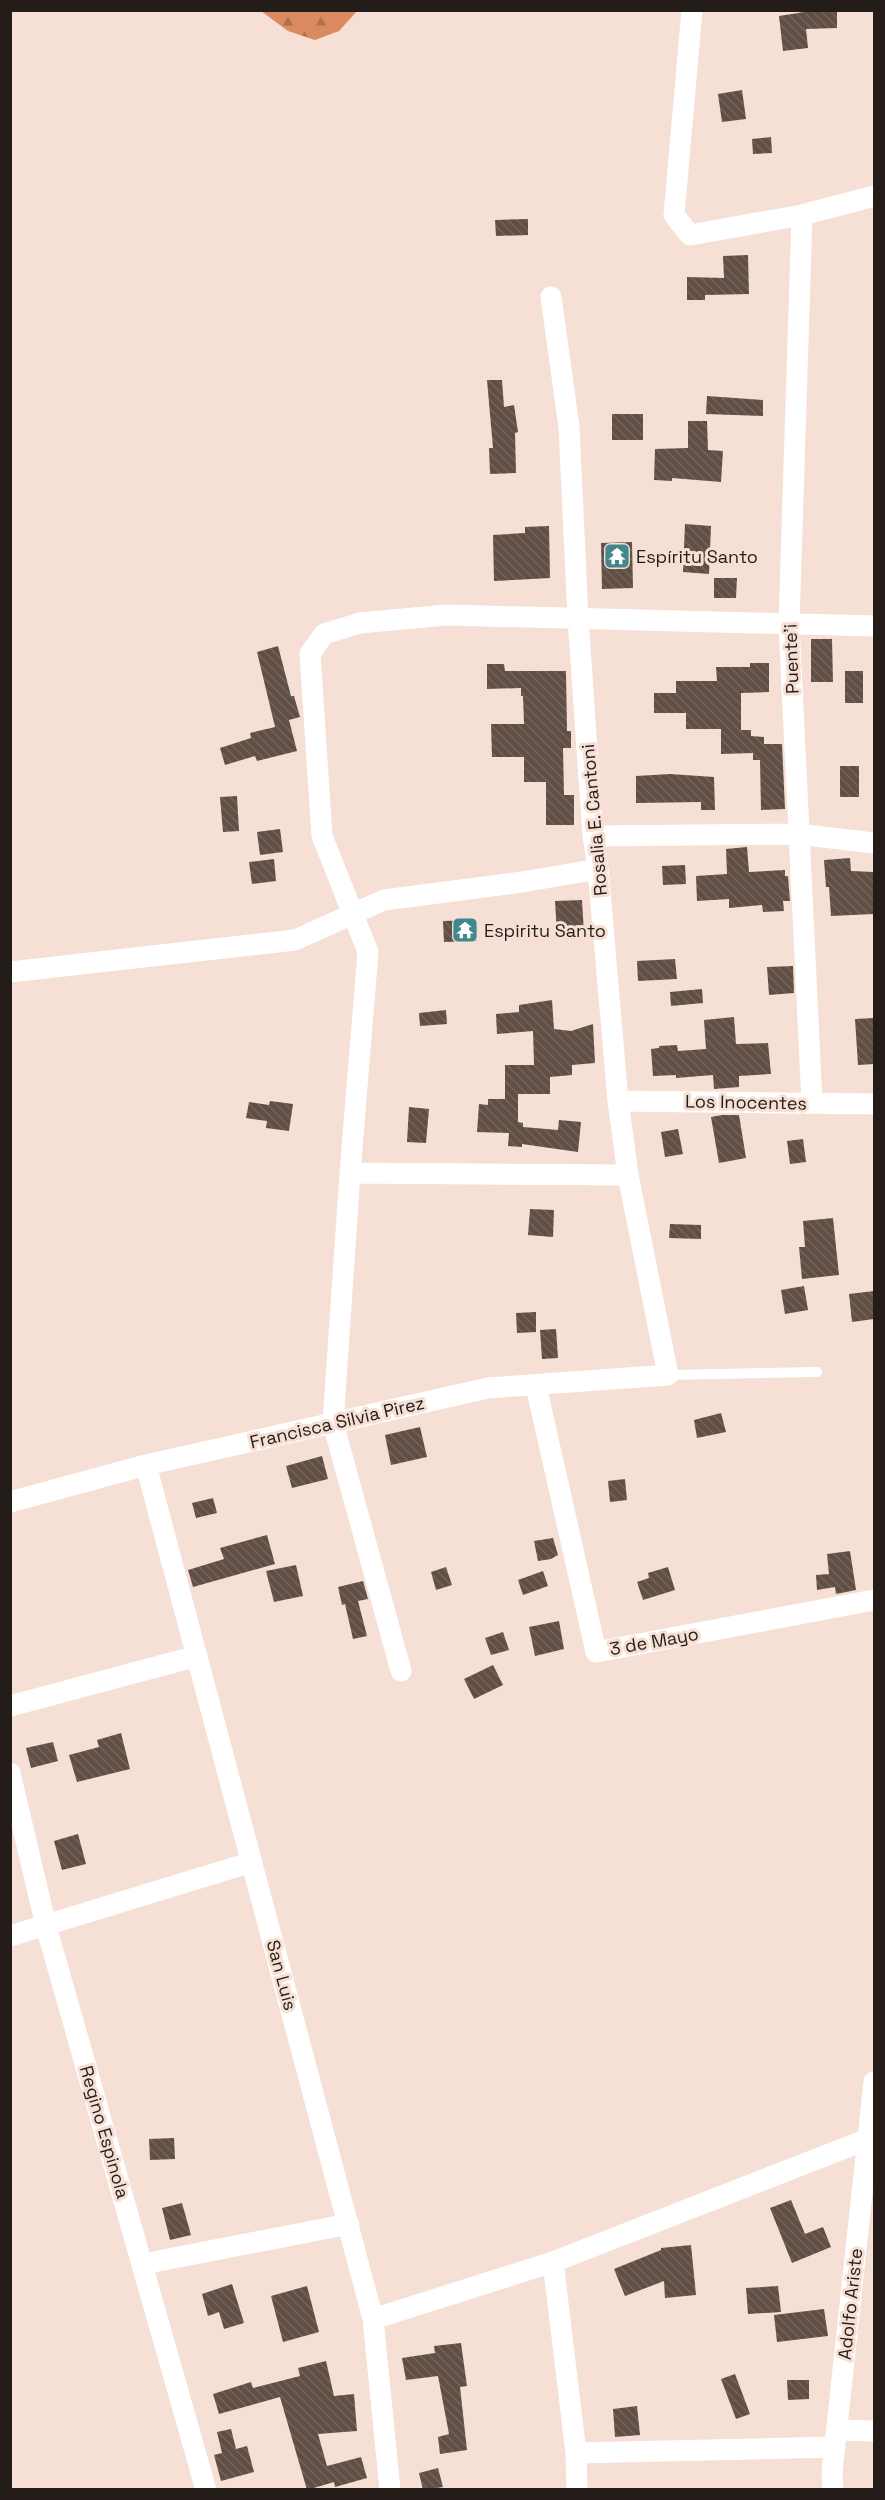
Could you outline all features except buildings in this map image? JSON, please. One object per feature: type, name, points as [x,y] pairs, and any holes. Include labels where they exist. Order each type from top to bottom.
[{"type":"street","points":[[692,10],[674,215],[690,235],[802,215],[874,196]]},
{"type":"street","name":"Puente'i","points":[[802,215],[789,624],[812,1103]]},
{"type":"street","name":"Rosalia E. Cantoni","points":[[551,297],[569,427],[578,618],[593,836],[598,869],[618,1101],[628,1175],[668,1375]]},
{"type":"street","points":[[401,1671],[333,1423],[368,952],[322,836],[310,654],[324,634],[360,623],[446,615],[874,626]]},
{"type":"street","points":[[593,836],[798,834],[874,843]]},
{"type":"street","points":[[10,972],[295,940],[384,900],[522,882],[598,869]]},
{"type":"street","name":"Los Inocentes","points":[[618,1101],[874,1104]]},
{"type":"street","points":[[350,1173],[628,1175]]},
{"type":"street","name":"Francisca Silvia Pirez","points":[[10,1502],[146,1465],[488,1388],[668,1375]]},
{"type":"street","name":"3 de Mayo","points":[[536,1386],[596,1652],[874,1600]]},
{"type":"street","name":"San Luis","points":[[146,1465],[373,2319],[390,2490]]},
{"type":"street","points":[[10,1706],[197,1656]]},
{"type":"street","name":"Regino Espinola","points":[[10,1773],[46,1926],[206,2490]]},
{"type":"street","points":[[10,1936],[252,1862]]},
{"type":"street","name":"Adolfo Ariste","points":[[833,2490],[836,2438],[867,2224],[868,2139],[874,2082]]},
{"type":"street","points":[[373,2319],[553,2262],[868,2139]]},
{"type":"street","points":[[142,2264],[348,2224]]},
{"type":"street","points":[[553,2262],[576,2453],[577,2490]]},
{"type":"street","points":[[576,2453],[836,2438],[874,2430]]},
{"type":"lane","points":[[668,1375],[817,1372]]},
{"type":"green space","points":[[261,11],[357,11],[339,31],[315,40],[288,31]]},
{"type":"place","name":"Espíritu Santo","points":[[617,556]]},
{"type":"place","name":"Espiritu Santo","points":[[465,930]]}]
